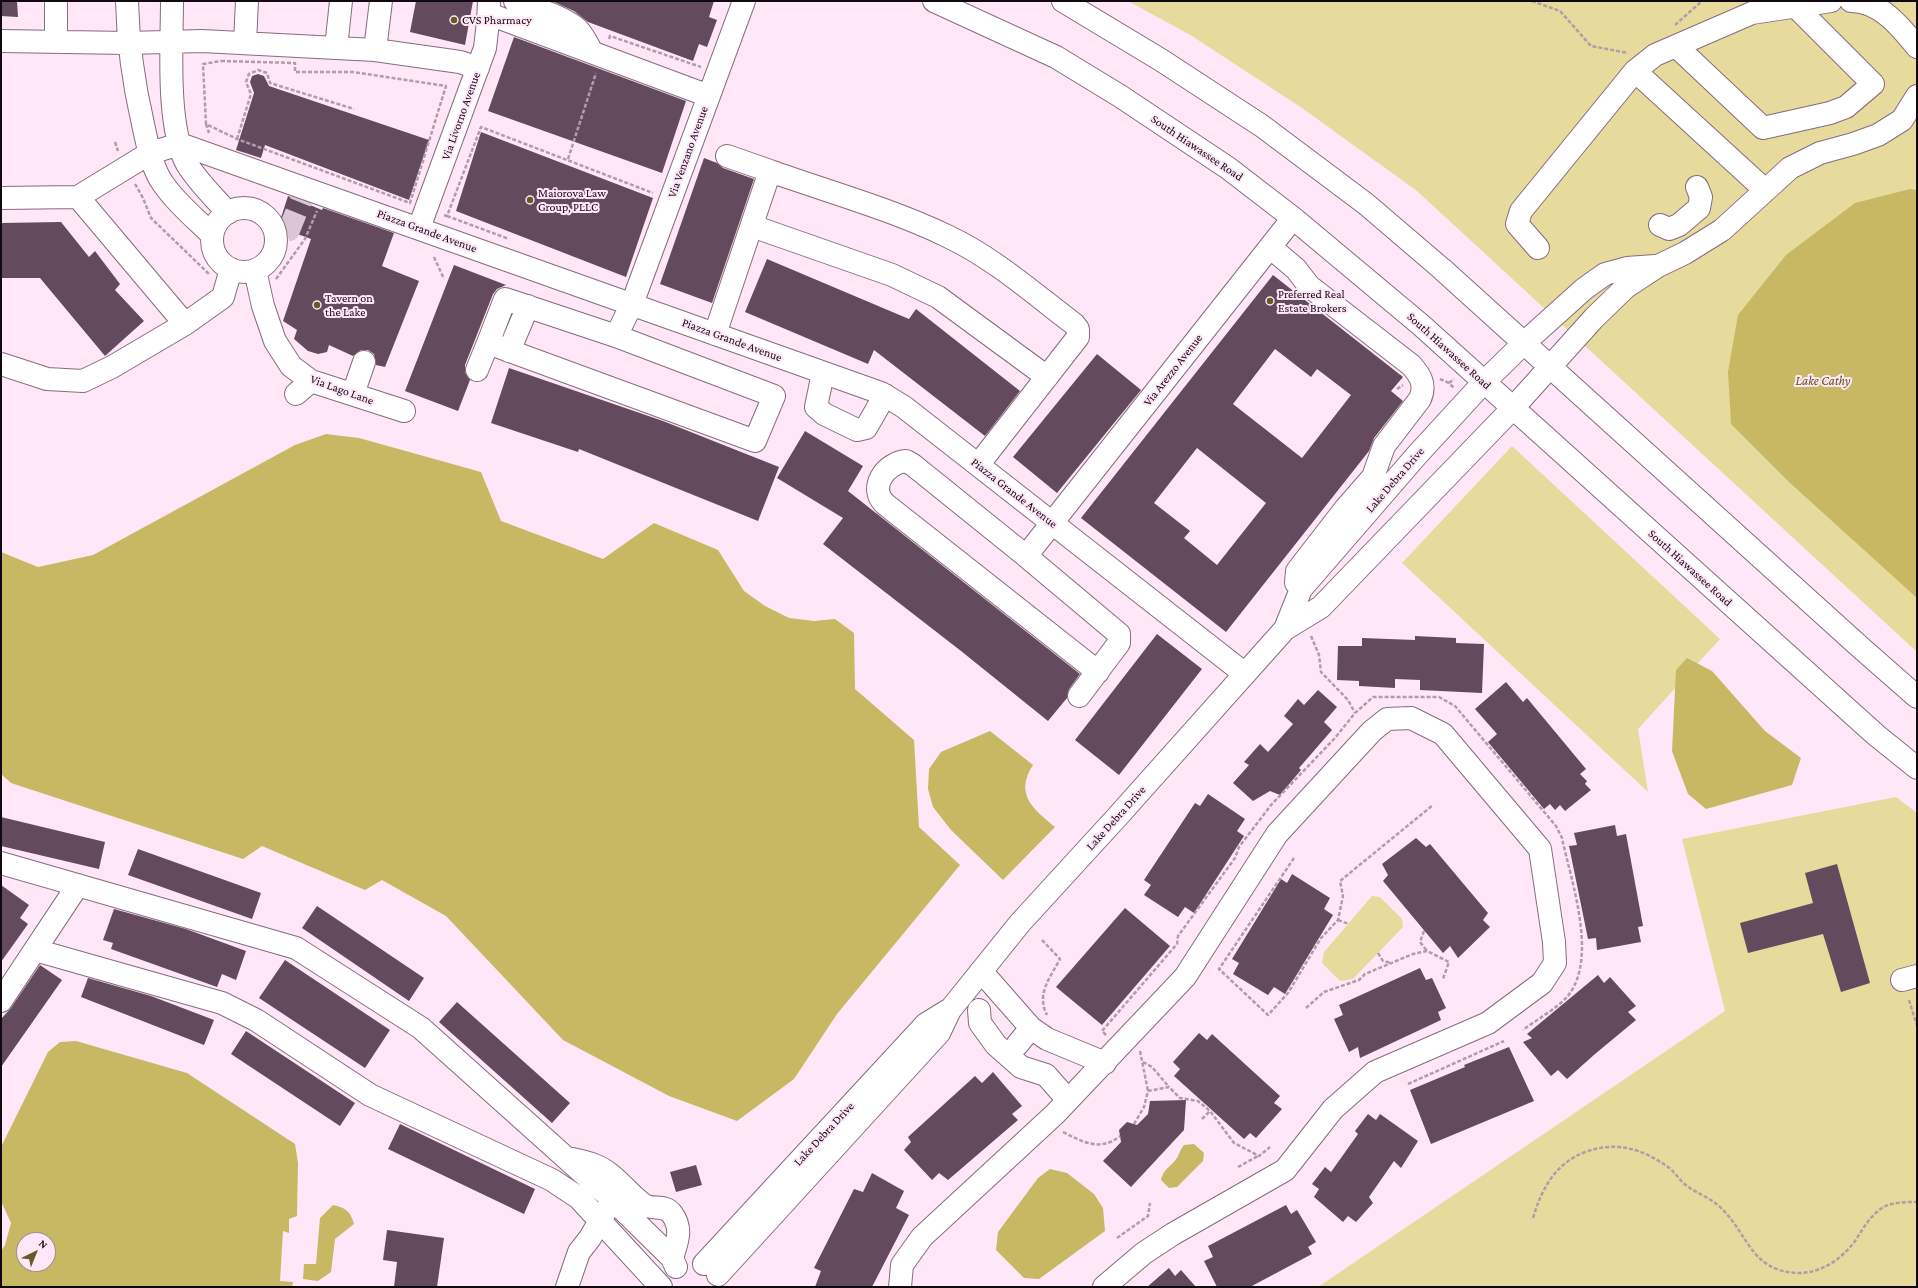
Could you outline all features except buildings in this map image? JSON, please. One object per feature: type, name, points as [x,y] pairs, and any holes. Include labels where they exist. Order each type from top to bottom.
[{"type":"street","points":[[56,1],[56,42]]},
{"type":"street","points":[[127,1],[128,43],[133,78],[150,153],[160,179],[181,204],[212,235]]},
{"type":"street","points":[[172,1],[172,93],[180,144],[186,163],[202,184],[228,213]]},
{"type":"street","points":[[246,43],[247,1]]},
{"type":"street","points":[[336,48],[341,1]]},
{"type":"street","points":[[375,50],[381,1]]},
{"type":"street","points":[[515,1],[566,21],[576,28],[597,54]]},
{"type":"street","name":"Via Venzano Avenue","points":[[616,336],[632,304],[744,1]]},
{"type":"street","name":"South Hiawassee Road","points":[[934,1],[1056,57],[1120,96],[1228,168],[1293,218],[1422,325],[1870,730],[1917,768]]},
{"type":"street","points":[[1063,1],[1161,60],[1262,126],[1366,204],[1524,343],[1917,697]]},
{"type":"street","points":[[1538,248],[1517,224],[1522,211],[1632,62],[1655,55],[1673,38],[1752,13],[1831,1]]},
{"type":"street","points":[[1851,1],[1878,8],[1899,24],[1917,47]]},
{"type":"street","points":[[489,7],[597,54],[708,96]]},
{"type":"street","name":"Via Livorno Avenue","points":[[419,228],[485,48],[489,7]]},
{"type":"street","points":[[1673,38],[1763,128],[1830,113],[1846,107],[1858,99],[1873,84],[1796,7]]},
{"type":"street","points":[[1,41],[246,43],[375,50],[460,62],[478,68]]},
{"type":"street","points":[[1632,62],[1765,190]]},
{"type":"street","points":[[1658,266],[1685,253],[1722,230],[1790,168],[1820,153],[1878,135],[1902,120],[1917,96]]},
{"type":"street","points":[[1,198],[78,197],[150,153],[180,144]]},
{"type":"street","name":"Piazza Grande Avenue","points":[[180,144],[632,304],[886,396],[904,407],[1245,674]]},
{"type":"street","points":[[202,184],[202,171],[216,156]]},
{"type":"street","points":[[727,156],[869,205],[947,236],[1004,270],[1074,324],[1078,330],[1078,337],[978,465]]},
{"type":"street","points":[[715,334],[770,172]]},
{"type":"street","points":[[1660,225],[1669,229],[1679,225],[1699,208],[1701,197],[1697,187]]},
{"type":"street","points":[[78,197],[185,324]]},
{"type":"street","points":[[240,209],[256,211],[280,234],[272,254],[266,262],[255,270],[238,271],[232,269],[224,265],[216,256],[212,242],[212,235],[219,220],[228,213],[240,209]]},
{"type":"street","name":"Via Arezzo Avenue","points":[[1026,556],[1293,218]]},
{"type":"street","points":[[752,226],[892,275],[938,297],[1047,377]]},
{"type":"street","points":[[1270,247],[1296,268],[1309,286],[1410,365],[1419,374],[1423,384],[1423,392],[1420,399],[1382,449],[1373,477],[1297,571],[1296,582],[1301,589],[1321,607]]},
{"type":"street","name":"Lake Debra Drive","points":[[1285,629],[1301,589],[1369,510],[1484,382],[1524,343],[1584,289],[1605,274],[1628,268],[1658,266]]},
{"type":"street","name":"Lake Debra Drive","points":[[714,1275],[926,1024],[955,1004],[1020,923],[1285,629],[1321,607],[1513,408],[1594,318],[1626,287],[1658,266]]},
{"type":"street","points":[[1,364],[46,379],[83,381],[112,367],[185,324],[223,297],[232,269]]},
{"type":"street","name":"Via Lago Lane","points":[[255,270],[263,306],[275,341],[303,387],[352,394],[404,411]]},
{"type":"street","points":[[477,370],[505,299],[616,336],[774,396],[755,441],[488,343]]},
{"type":"street","points":[[508,351],[528,306]]},
{"type":"street","points":[[352,394],[364,362]]},
{"type":"street","points":[[823,373],[816,407],[824,414],[857,430],[866,428],[886,396]]},
{"type":"street","points":[[1079,696],[1098,672],[1119,643],[1119,634],[1026,556],[913,465],[906,461],[893,465],[886,470],[877,486],[880,499],[885,504],[1098,672]]},
{"type":"street","points":[[1369,510],[1392,533]]},
{"type":"street","points":[[900,1287],[902,1265],[922,1237],[1045,1123],[1120,1048],[1185,977],[1277,834],[1372,731],[1387,719],[1411,718],[1443,734],[1540,849],[1555,951],[1555,963],[1542,983],[1488,1023],[1375,1072],[1333,1109],[1285,1170],[1173,1234],[1144,1253],[1104,1287]]},
{"type":"street","points":[[1,863],[296,948],[421,1028],[566,1158],[595,1165],[617,1193],[641,1215],[674,1262]]},
{"type":"street","points":[[1,1001],[78,885]]},
{"type":"street","points":[[35,950],[222,1003],[256,1020],[370,1095],[552,1180],[579,1198],[595,1230],[621,1242],[662,1287],[674,1262],[679,1238],[679,1228],[672,1213],[661,1207],[641,1215],[621,1242]]},
{"type":"street","points":[[981,971],[1041,1024],[1047,1039],[1105,1063]]},
{"type":"street","points":[[955,1004],[990,1014],[1068,1100]]},
{"type":"street","points":[[979,1010],[980,1023],[996,1045],[1021,1067],[1046,1075]]},
{"type":"street","points":[[1017,1045],[1041,1024]]},
{"type":"street","points":[[552,1180],[566,1158]]},
{"type":"street","points":[[553,1287],[572,1281],[579,1252],[595,1230],[617,1193]]},
{"type":"street","points":[[674,1262],[688,1262],[714,1275]]},
{"type":"path","points":[[1532,1],[1560,11],[1591,46],[1632,62]]},
{"type":"path","points":[[1673,38],[1702,1]]},
{"type":"path","points":[[568,159],[597,54],[610,36],[703,68]]},
{"type":"path","points":[[206,124],[237,139],[410,202],[446,86],[353,72],[295,72],[295,63],[221,61],[203,64],[206,124],[209,133]]},
{"type":"path","points":[[257,62],[258,70]]},
{"type":"path","points":[[237,139],[251,94],[246,82],[249,74],[258,70],[267,73],[270,83],[354,109]]},
{"type":"path","points":[[447,216],[481,127],[568,159],[655,194]]},
{"type":"path","points":[[134,184],[143,198],[151,218],[206,272]]},
{"type":"path","points":[[274,282],[305,240],[320,203]]},
{"type":"path","points":[[442,214],[512,240]]},
{"type":"path","points":[[434,257],[444,279]]},
{"type":"path","points":[[1311,636],[1319,655],[1321,672],[1348,700],[1355,712]]},
{"type":"path","points":[[1120,1048],[1102,1031],[1177,944],[1178,936],[1235,858],[1239,847],[1272,805],[1335,738],[1355,712],[1373,697],[1439,697],[1455,706],[1556,826],[1562,838],[1583,936],[1582,960],[1577,980],[1566,997],[1523,1030]]},
{"type":"path","points":[[1294,858],[1219,969],[1268,1016],[1288,993],[1322,938],[1338,920],[1343,896],[1340,881],[1433,805]]},
{"type":"path","points":[[1338,920],[1349,924]]},
{"type":"path","points":[[1424,931],[1420,942],[1427,951],[1449,962],[1443,979]]},
{"type":"path","points":[[1041,1024],[1045,1011],[1042,1000],[1042,992],[1060,960],[1042,940]]},
{"type":"path","points":[[1306,1008],[1324,992],[1359,980],[1365,974],[1413,954],[1427,951]]},
{"type":"path","points":[[1378,953],[1383,961],[1392,963]]},
{"type":"path","points":[[1909,986],[1917,1026]]},
{"type":"path","points":[[1134,1124],[1144,1107],[1148,1091],[1137,1029]]},
{"type":"path","points":[[1408,1084],[1504,1041]]},
{"type":"path","points":[[1142,1062],[1152,1067],[1180,1098],[1198,1101],[1210,1111],[1234,1143],[1259,1156]]},
{"type":"path","points":[[1148,1091],[1169,1087]]},
{"type":"path","points":[[1202,1119],[1210,1111]]},
{"type":"path","points":[[1045,1123],[1086,1144],[1103,1144],[1113,1141],[1120,1136]]},
{"type":"path","points":[[1533,1218],[1540,1196],[1554,1172],[1575,1156],[1600,1147],[1623,1146],[1646,1154],[1669,1167],[1686,1185],[1722,1208],[1736,1225],[1759,1260],[1778,1271],[1798,1273],[1817,1271],[1837,1260],[1854,1242],[1868,1221],[1883,1208],[1901,1202],[1917,1202]]},
{"type":"path","points":[[1238,1167],[1259,1156],[1270,1147]]},
{"type":"path","points":[[1117,1238],[1148,1216],[1150,1203]]},
{"type":"shaded area","points":[[1128,1],[1917,1],[1917,652],[1417,191],[1302,108],[1192,36]]},
{"type":"shaded area","points":[[1512,446],[1720,639],[1638,729],[1648,792],[1402,563]]},
{"type":"shaded area","points":[[1896,797],[1917,813],[1917,1287],[1318,1287],[1725,1011],[1682,839]]},
{"type":"shaded area","points":[[1372,896],[1380,897],[1402,919],[1403,927],[1353,979],[1340,981],[1322,963],[1324,952]]},
{"type":"water","name":"Lake Cathy","points":[[1910,189],[1917,190],[1917,598],[1789,482],[1731,424],[1728,372],[1738,315],[1786,255],[1855,203]]},
{"type":"water","points":[[326,434],[359,438],[481,472],[501,521],[603,559],[654,523],[718,550],[744,591],[765,606],[789,618],[814,621],[835,619],[854,633],[855,689],[914,740],[919,827],[960,865],[837,1014],[794,1079],[737,1121],[669,1096],[563,1040],[446,916],[382,880],[365,890],[262,846],[243,859],[11,783],[1,774],[1,552],[38,567],[93,555],[295,445]]},
{"type":"water","points":[[1687,658],[1712,671],[1765,731],[1801,758],[1792,785],[1706,809],[1688,794],[1672,751],[1676,670]]},
{"type":"water","points":[[990,731],[1033,765],[1025,784],[1026,793],[1033,807],[1055,827],[1003,880],[951,830],[933,807],[928,789],[929,769],[941,752]]},
{"type":"water","points":[[76,1041],[187,1073],[295,1144],[298,1163],[297,1216],[289,1219],[289,1233],[283,1231],[280,1281],[293,1282],[292,1287],[1,1287],[1,1251],[5,1245],[11,1223],[1,1201],[1,1147],[48,1052],[60,1042]]},
{"type":"water","points":[[1194,1144],[1204,1153],[1203,1161],[1177,1187],[1169,1188],[1161,1180],[1164,1172],[1176,1159],[1184,1145]]},
{"type":"water","points":[[1050,1169],[1067,1173],[1094,1194],[1103,1208],[1105,1231],[1039,1279],[1024,1278],[996,1250],[998,1232],[1038,1178]]},
{"type":"water","points":[[333,1205],[341,1207],[347,1211],[354,1224],[335,1239],[331,1272],[318,1281],[303,1279],[304,1264],[316,1264],[320,1218]]},
{"type":"tunnel","points":[[286,231],[289,230],[306,188]]},
{"type":"place","name":"CVS Pharmacy","points":[[454,20]]},
{"type":"place","name":"Maiorova Law Group, PLLC","points":[[530,200]]},
{"type":"place","name":"Preferred Real Estate Brokers","points":[[1270,301]]},
{"type":"place","name":"Tavern on the Lake","points":[[317,305]]}]
